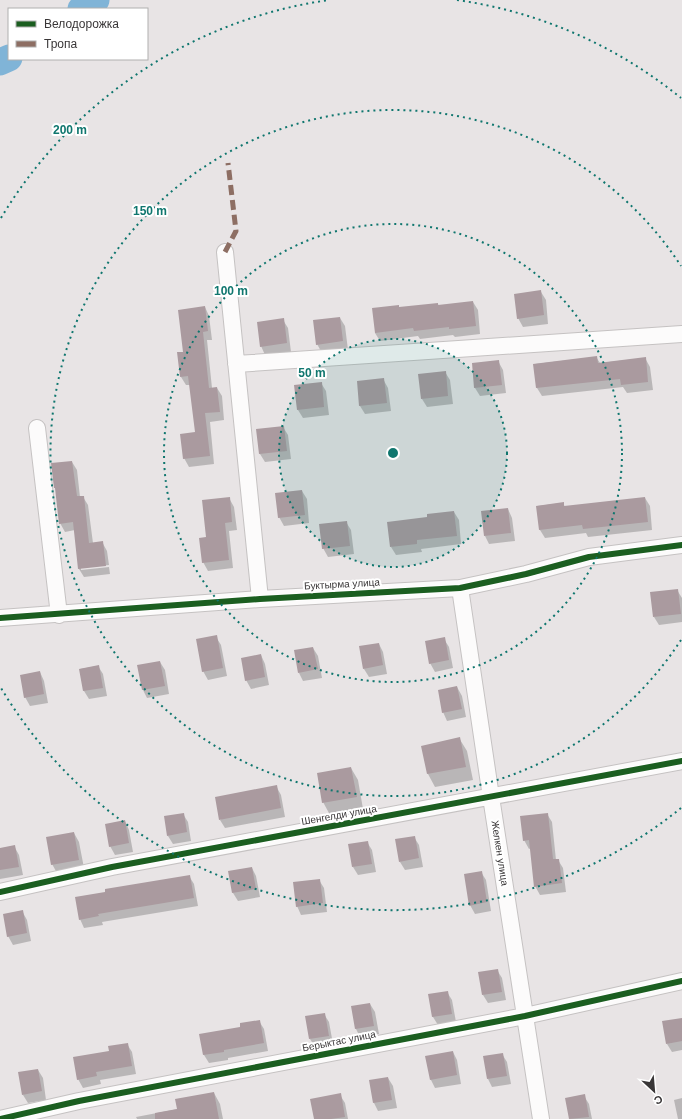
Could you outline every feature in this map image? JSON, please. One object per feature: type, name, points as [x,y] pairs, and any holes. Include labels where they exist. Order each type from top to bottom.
[{"type":"street","points":[[225,252],[260,599]]},
{"type":"street","points":[[236,364],[682,334]]},
{"type":"street","points":[[37,428],[59,614]]},
{"type":"street","name":"Буктырма улица","points":[[0,618],[260,599],[460,588],[526,574],[589,557],[682,545]]},
{"type":"street","name":"Желкен улица","points":[[460,588],[541,1119]]},
{"type":"street","name":"Шенгелди улица","points":[[0,892],[112,867],[682,761]]},
{"type":"street","name":"Берыктас улица","points":[[0,1119],[79,1101],[525,1016],[682,981]]},
{"type":"building","points":[[541,290],[544,315],[517,319],[514,294]]},
{"type":"building","points":[[473,301],[476,326],[414,331],[413,328],[375,333],[372,308],[438,303],[438,305]]},
{"type":"building","points":[[205,306],[208,331],[203,332],[209,388],[217,387],[220,412],[205,413],[210,456],[183,459],[180,434],[195,432],[188,376],[180,377],[177,352],[183,352],[178,310]]},
{"type":"building","points":[[340,317],[343,341],[316,345],[313,320]]},
{"type":"building","points":[[284,318],[287,343],[260,347],[257,322]]},
{"type":"building","points":[[597,356],[598,363],[646,357],[648,382],[621,385],[620,379],[536,388],[533,364]]},
{"type":"building","points":[[499,360],[502,385],[474,388],[472,363]]},
{"type":"building","points":[[446,371],[448,396],[421,399],[418,374]]},
{"type":"building","points":[[384,378],[387,403],[359,406],[357,381]]},
{"type":"building","points":[[322,382],[324,407],[297,410],[294,385]]},
{"type":"building","points":[[284,426],[287,451],[259,454],[256,429]]},
{"type":"building","points":[[72,461],[77,496],[84,496],[89,543],[103,541],[106,566],[78,569],[73,522],[59,524],[51,463]]},
{"type":"building","points":[[302,490],[305,515],[278,518],[275,493]]},
{"type":"building","points":[[230,497],[232,522],[225,523],[229,560],[202,563],[199,538],[206,537],[202,500]]},
{"type":"building","points":[[645,497],[648,522],[583,529],[582,525],[539,530],[536,506],[564,502],[564,506]]},
{"type":"building","points":[[508,508],[511,533],[484,536],[481,511]]},
{"type":"building","points":[[454,511],[457,536],[417,540],[417,544],[390,547],[387,522],[427,517],[427,514]]},
{"type":"building","points":[[347,521],[350,546],[322,549],[319,524]]},
{"type":"building","points":[[678,589],[681,614],[653,617],[650,592]]},
{"type":"building","points":[[217,635],[223,668],[202,672],[196,639]]},
{"type":"building","points":[[445,637],[449,660],[429,664],[425,641]]},
{"type":"building","points":[[379,643],[383,665],[363,669],[359,646]]},
{"type":"building","points":[[313,647],[318,669],[298,673],[294,650]]},
{"type":"building","points":[[261,654],[265,677],[245,681],[241,658]]},
{"type":"building","points":[[160,661],[165,686],[142,690],[137,665]]},
{"type":"building","points":[[99,665],[103,688],[83,691],[79,669]]},
{"type":"building","points":[[40,671],[44,694],[24,698],[20,675]]},
{"type":"building","points":[[457,686],[462,709],[442,713],[438,690]]},
{"type":"building","points":[[460,737],[466,767],[427,774],[421,746]]},
{"type":"building","points":[[351,767],[357,797],[322,803],[317,773]]},
{"type":"building","points":[[277,785],[281,808],[219,820],[215,797]]},
{"type":"building","points":[[184,813],[187,832],[167,836],[164,816]]},
{"type":"building","points":[[548,813],[553,859],[559,859],[562,883],[534,887],[529,840],[523,841],[520,816]]},
{"type":"building","points":[[125,820],[129,843],[109,847],[105,824]]},
{"type":"building","points":[[74,832],[79,860],[51,865],[46,837]]},
{"type":"building","points":[[415,836],[419,858],[399,862],[395,839]]},
{"type":"building","points":[[368,841],[372,864],[352,867],[348,844]]},
{"type":"building","points":[[15,845],[19,867],[0,870],[0,848]]},
{"type":"building","points":[[252,867],[256,889],[232,893],[228,871]]},
{"type":"building","points":[[482,871],[487,902],[469,906],[464,874]]},
{"type":"building","points":[[190,875],[194,898],[98,914],[99,916],[79,920],[75,897],[105,892],[105,889]]},
{"type":"building","points":[[320,879],[323,903],[296,907],[293,882]]},
{"type":"building","points":[[23,910],[27,933],[7,937],[3,914]]},
{"type":"building","points":[[498,969],[502,992],[482,995],[478,972]]},
{"type":"building","points":[[448,991],[452,1014],[432,1017],[428,994]]},
{"type":"building","points":[[370,1003],[374,1026],[355,1029],[351,1006]]},
{"type":"building","points":[[325,1013],[329,1036],[309,1039],[305,1016]]},
{"type":"building","points":[[682,1018],[682,1041],[666,1044],[662,1021]]},
{"type":"building","points":[[260,1020],[264,1043],[203,1055],[199,1034],[240,1027],[240,1023]]},
{"type":"building","points":[[128,1043],[132,1066],[96,1072],[97,1076],[77,1080],[73,1057],[109,1051],[108,1046]]},
{"type":"building","points":[[453,1051],[457,1075],[430,1080],[425,1056]]},
{"type":"building","points":[[503,1053],[507,1076],[487,1079],[483,1056]]},
{"type":"building","points":[[38,1069],[42,1091],[22,1095],[18,1072]]},
{"type":"building","points":[[388,1077],[392,1100],[373,1103],[369,1080]]},
{"type":"building","points":[[214,1092],[219,1119],[155,1119],[155,1113],[177,1109],[175,1099]]},
{"type":"building","points":[[341,1093],[345,1117],[314,1119],[310,1099]]},
{"type":"building","points":[[585,1094],[589,1117],[569,1119],[565,1098]]},
{"type":"waterway","points":[[83,8],[96,0]]},
{"type":"waterway","points":[[0,62],[8,58]]},
{"type":"marked path","points":[[225,252],[236,231],[228,163]]},
{"type":"cycle path","points":[[0,618],[260,599],[460,588],[526,574],[589,557],[682,545]]},
{"type":"cycle path","points":[[0,892],[112,867],[682,761]]},
{"type":"cycle path","points":[[0,1119],[79,1101],[525,1016],[682,981]]}]
